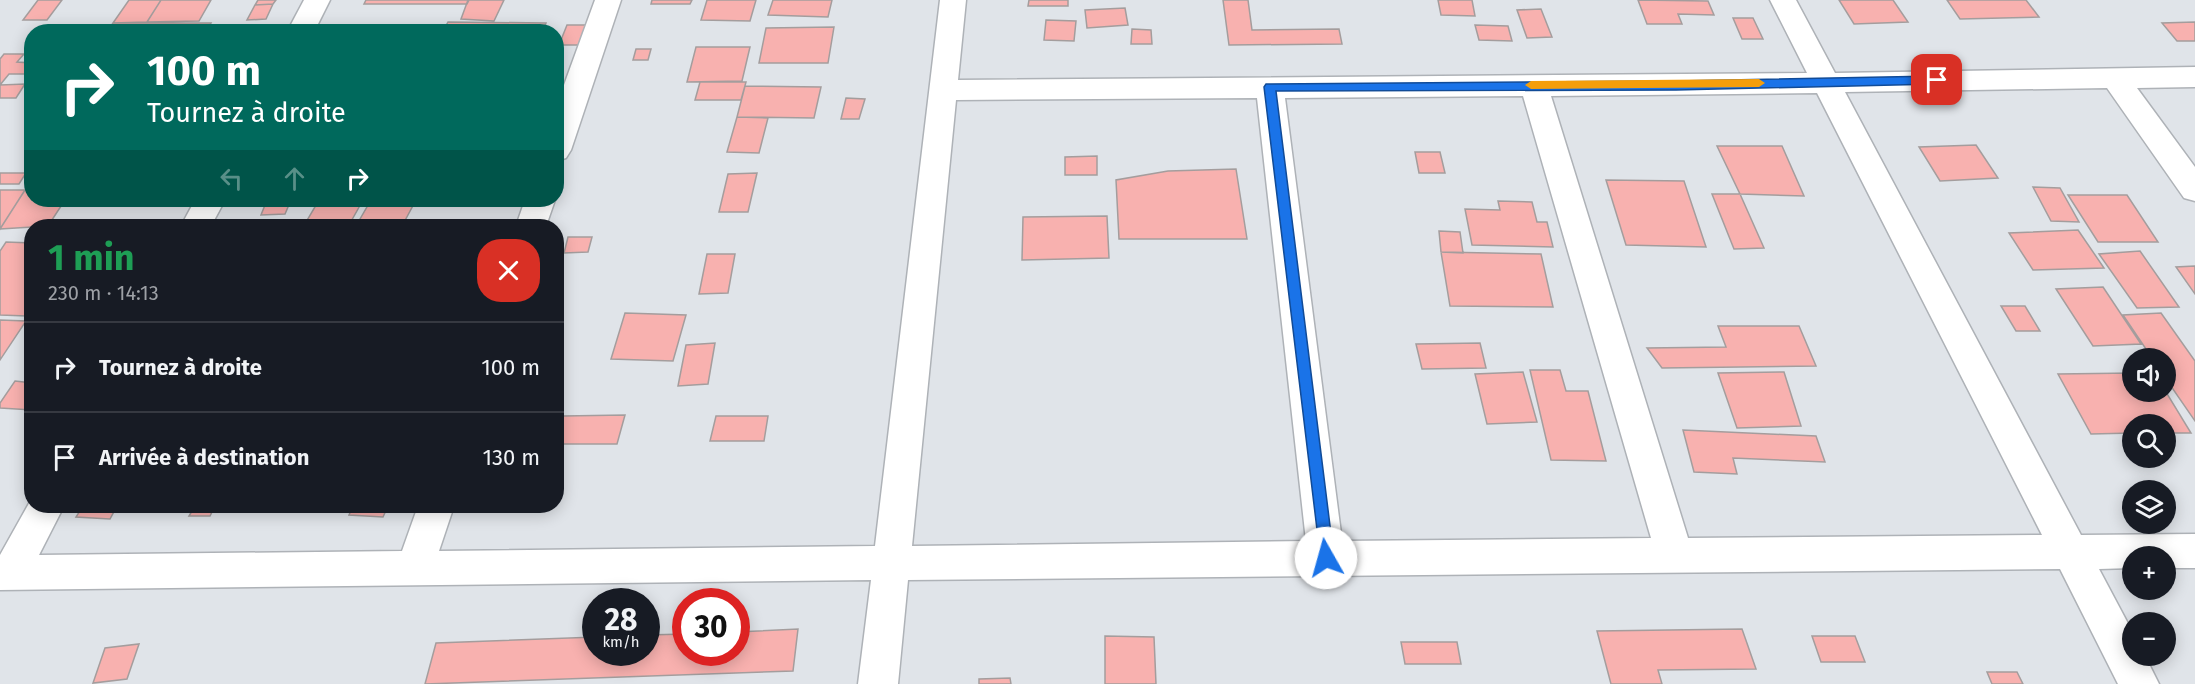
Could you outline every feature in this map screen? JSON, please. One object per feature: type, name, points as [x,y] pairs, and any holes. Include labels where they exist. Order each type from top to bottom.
[{"type":"street","points":[[304,24],[317,0]]},
{"type":"street","points":[[564,127],[608,0]]},
{"type":"street","points":[[878,684],[952,0]]},
{"type":"street","points":[[1783,0],[2139,684]]},
{"type":"street","points":[[944,90],[1676,86],[2195,77]]},
{"type":"street","points":[[2115,78],[2195,190]]},
{"type":"street","points":[[1534,85],[1674,556]]},
{"type":"street","points":[[1270,87],[1326,558]]},
{"type":"street","points":[[5,573],[42,513]]},
{"type":"street","points":[[415,567],[434,513]]},
{"type":"street","points":[[5,573],[890,562],[2195,551]]},
{"type":"building","points":[[38,0],[62,0],[47,20],[23,20]]},
{"type":"building","points":[[129,0],[161,0],[147,22],[113,23]]},
{"type":"building","points":[[161,0],[211,0],[199,21],[147,22]]},
{"type":"building","points":[[258,0],[276,0],[273,4],[255,5]]},
{"type":"building","points":[[366,0],[469,0],[467,4],[364,4]]},
{"type":"building","points":[[468,0],[504,0],[494,21],[461,19]]},
{"type":"building","points":[[652,0],[692,0],[690,4],[651,4]]},
{"type":"building","points":[[707,0],[756,0],[750,21],[701,20]]},
{"type":"building","points":[[773,0],[832,0],[828,17],[768,15]]},
{"type":"building","points":[[1029,0],[1068,0],[1068,6],[1028,6]]},
{"type":"building","points":[[1223,0],[1248,0],[1252,30],[1339,29],[1342,44],[1229,45]]},
{"type":"building","points":[[1438,0],[1472,0],[1475,16],[1441,15]]},
{"type":"building","points":[[1638,0],[1708,1],[1714,15],[1678,14],[1682,24],[1647,24]]},
{"type":"building","points":[[1839,0],[1893,0],[1908,22],[1854,24]]},
{"type":"building","points":[[1947,0],[2026,0],[2039,17],[1960,19]]},
{"type":"building","points":[[273,4],[266,19],[247,20],[255,5]]},
{"type":"building","points":[[1125,8],[1128,25],[1087,28],[1085,10]]},
{"type":"building","points":[[1541,9],[1552,37],[1527,38],[1517,10]]},
{"type":"building","points":[[1733,18],[1753,18],[1763,39],[1742,39]]},
{"type":"building","points":[[1046,20],[1076,21],[1074,41],[1044,40]]},
{"type":"building","points":[[448,22],[546,23],[546,24],[447,24]]},
{"type":"building","points":[[2195,22],[2195,41],[2177,41],[2162,23]]},
{"type":"building","points":[[113,23],[211,23],[210,24]]},
{"type":"building","points":[[567,25],[589,25],[581,45],[564,45],[564,32]]},
{"type":"building","points":[[1475,25],[1508,26],[1512,41],[1479,40]]},
{"type":"building","points":[[834,27],[828,63],[759,63],[766,28]]},
{"type":"building","points":[[1132,29],[1151,30],[1152,44],[1131,44]]},
{"type":"building","points":[[696,47],[750,47],[742,81],[687,82]]},
{"type":"building","points":[[636,49],[651,49],[648,60],[633,60]]},
{"type":"building","points":[[4,54],[24,54],[17,62],[24,62],[24,74],[9,74],[0,85],[0,59]]},
{"type":"building","points":[[700,82],[746,82],[741,100],[695,100]]},
{"type":"building","points":[[24,84],[16,98],[0,98],[0,85]]},
{"type":"building","points":[[745,86],[821,87],[814,118],[737,117]]},
{"type":"building","points":[[846,98],[865,99],[859,119],[841,119]]},
{"type":"building","points":[[737,117],[768,118],[759,153],[727,152]]},
{"type":"building","points":[[1976,145],[1998,178],[1940,181],[1919,147]]},
{"type":"building","points":[[1717,146],[1782,146],[1804,196],[1740,194]]},
{"type":"building","points":[[1415,152],[1440,152],[1445,173],[1419,173]]},
{"type":"building","points":[[1097,156],[1097,175],[1065,175],[1065,157]]},
{"type":"building","points":[[1236,169],[1247,239],[1119,239],[1116,180],[1168,171]]},
{"type":"building","points":[[0,173],[24,173],[19,184],[0,184]]},
{"type":"building","points":[[757,173],[748,212],[719,212],[728,174]]},
{"type":"building","points":[[1606,180],[1684,181],[1706,247],[1626,245]]},
{"type":"building","points":[[2033,187],[2060,188],[2079,222],[2051,221]]},
{"type":"building","points":[[0,190],[24,190],[24,192],[0,229]]},
{"type":"building","points":[[24,192],[24,207],[60,207],[53,219],[24,219],[24,228],[0,229]]},
{"type":"building","points":[[1712,194],[1740,194],[1764,248],[1734,249]]},
{"type":"building","points":[[2068,195],[2127,195],[2158,242],[2098,242]]},
{"type":"building","points":[[1498,201],[1532,202],[1537,222],[1547,222],[1553,247],[1472,245],[1465,209],[1500,210]]},
{"type":"building","points":[[264,207],[288,207],[285,214],[261,215]]},
{"type":"building","points":[[315,207],[359,207],[352,219],[308,219]]},
{"type":"building","points":[[367,207],[412,207],[406,219],[360,219]]},
{"type":"building","points":[[1107,216],[1109,258],[1022,260],[1023,217]]},
{"type":"building","points":[[2078,230],[2104,268],[2033,270],[2009,233]]},
{"type":"building","points":[[1439,231],[1460,232],[1463,253],[1441,252]]},
{"type":"building","points":[[568,237],[592,237],[588,252],[564,253]]},
{"type":"building","points":[[6,242],[24,243],[24,316],[0,315],[0,251]]},
{"type":"building","points":[[2140,251],[2179,307],[2137,308],[2099,254]]},
{"type":"building","points":[[1441,252],[1541,254],[1553,307],[1450,306]]},
{"type":"building","points":[[707,254],[735,254],[728,293],[699,294]]},
{"type":"building","points":[[2195,266],[2195,294],[2176,267]]},
{"type":"building","points":[[2103,287],[2141,344],[2093,346],[2056,289]]},
{"type":"building","points":[[2001,306],[2025,306],[2040,331],[2016,331]]},
{"type":"building","points":[[625,313],[686,315],[673,361],[611,359]]},
{"type":"building","points":[[2161,313],[2195,361],[2195,421],[2176,393],[2176,348],[2145,348],[2123,315]]},
{"type":"building","points":[[0,320],[24,321],[24,324],[0,360]]},
{"type":"building","points":[[1718,326],[1799,326],[1816,366],[1662,368],[1647,348],[1726,347]]},
{"type":"building","points":[[715,343],[708,384],[678,386],[686,345]]},
{"type":"building","points":[[1480,343],[1486,368],[1422,369],[1416,344]]},
{"type":"building","points":[[1530,370],[1560,370],[1566,391],[1588,391],[1606,461],[1551,460]]},
{"type":"building","points":[[1523,372],[1537,422],[1487,424],[1475,374]]},
{"type":"building","points":[[1784,372],[1801,426],[1737,428],[1718,373]]},
{"type":"building","points":[[2122,373],[2122,402],[2172,402],[2191,433],[2176,433],[2176,414],[2122,414],[2122,433],[2091,434],[2058,374]]},
{"type":"building","points":[[15,381],[24,382],[24,410],[0,408],[0,403]]},
{"type":"building","points":[[625,415],[617,444],[564,444],[564,416]]},
{"type":"building","points":[[716,416],[768,416],[764,441],[710,441]]},
{"type":"building","points":[[1683,430],[1816,436],[1825,462],[1733,458],[1737,474],[1694,472]]},
{"type":"building","points":[[79,513],[113,513],[110,519],[76,517]]},
{"type":"building","points":[[191,513],[212,513],[210,516],[189,516]]},
{"type":"building","points":[[350,513],[385,513],[383,517],[349,515]]},
{"type":"building","points":[[798,629],[793,671],[425,684],[436,643],[582,638],[582,666],[660,666],[660,635],[672,634],[672,666],[750,666],[750,631]]},
{"type":"building","points":[[1742,629],[1756,669],[1658,670],[1662,684],[1611,684],[1597,631]]},
{"type":"building","points":[[1105,636],[1154,637],[1156,684],[1105,684]]},
{"type":"building","points":[[1812,636],[1855,636],[1865,662],[1821,662]]},
{"type":"building","points":[[1401,642],[1457,642],[1461,664],[1405,664]]},
{"type":"building","points":[[139,644],[127,679],[93,683],[105,648]]},
{"type":"building","points":[[1987,672],[2017,672],[2023,684],[1992,684]]},
{"type":"building","points":[[1010,678],[1011,684],[979,684],[979,679]]},
{"type":"slow traffic","points":[[1531,85],[1676,86],[1759,83]]},
{"type":"route","points":[[1326,558],[1270,87],[1676,86],[1937,80]]}]
